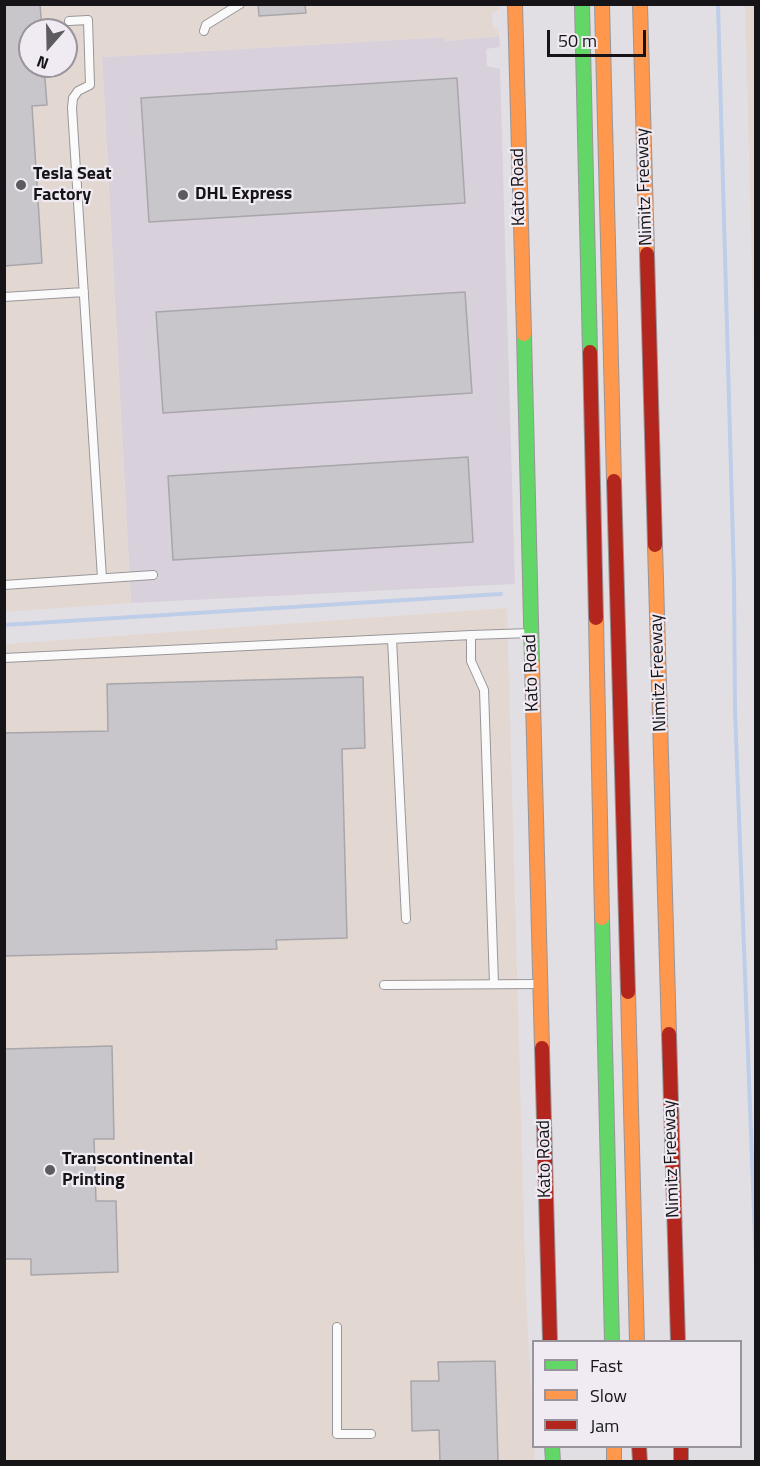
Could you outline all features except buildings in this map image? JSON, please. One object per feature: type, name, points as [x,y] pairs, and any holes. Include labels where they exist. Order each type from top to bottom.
[{"type":"main road","name":"Kato Road","points":[[515,4],[550,1340]]},
{"type":"main road","points":[[582,4],[612,1340]]},
{"type":"main road","points":[[602,4],[637,1340]]},
{"type":"main road","name":"Nimitz Freeway","points":[[639,4],[678,1340]]},
{"type":"lane","points":[[204,31],[206,25],[240,4]]},
{"type":"lane","points":[[78,21],[88,20],[90,85],[78,91],[73,98],[72,108],[102,578]]},
{"type":"lane","points":[[4,297],[84,292]]},
{"type":"lane","points":[[4,585],[153,575]]},
{"type":"lane","points":[[4,658],[531,633]]},
{"type":"lane","points":[[471,635],[471,661],[484,690],[494,984]]},
{"type":"lane","points":[[392,639],[406,920]]},
{"type":"lane","points":[[384,985],[541,984]]},
{"type":"lane","points":[[337,1327],[337,1434],[371,1434]]},
{"type":"shaded area","points":[[5,5],[501,5],[499,10],[492,13],[493,28],[499,29],[499,36],[445,41],[444,37],[102,57],[131,603],[5,612]]},
{"type":"shaded area","points":[[745,5],[756,5],[755,389]]},
{"type":"shaded area","points":[[499,36],[500,47],[486,49],[487,66],[500,69],[515,584],[131,603],[102,57],[445,37],[445,41]]},
{"type":"shaded area","points":[[507,608],[526,1295],[532,1448],[534,1448],[535,1461],[5,1462],[5,644]]},
{"type":"waterway","points":[[718,4],[734,579],[735,711],[756,1265]]},
{"type":"waterway","points":[[4,625],[501,594]]},
{"type":"traffic: fast","points":[[582,4],[590,352]]},
{"type":"traffic: fast","points":[[524,334],[532,663]]},
{"type":"traffic: fast","points":[[602,918],[612,1340]]},
{"type":"traffic: fast","points":[[552,1448],[553,1462]]},
{"type":"traffic: slow","points":[[515,4],[524,334]]},
{"type":"traffic: slow","points":[[602,4],[614,481]]},
{"type":"traffic: slow","points":[[640,4],[647,254]]},
{"type":"traffic: slow","points":[[655,545],[669,1034]]},
{"type":"traffic: slow","points":[[596,618],[602,918]]},
{"type":"traffic: slow","points":[[532,663],[542,1048]]},
{"type":"traffic: slow","points":[[628,992],[637,1340]]},
{"type":"traffic: slow","points":[[614,1448],[614,1462]]},
{"type":"traffic: jam","points":[[647,254],[655,545]]},
{"type":"traffic: jam","points":[[590,352],[596,618]]},
{"type":"traffic: jam","points":[[614,481],[628,992]]},
{"type":"traffic: jam","points":[[669,1034],[678,1340]]},
{"type":"traffic: jam","points":[[542,1048],[550,1340]]},
{"type":"traffic: jam","points":[[639,1448],[640,1462]]},
{"type":"traffic: jam","points":[[681,1448],[681,1462]]},
{"type":"place","name":"Tesla Seat Factory","points":[[21,185]]},
{"type":"place","name":"DHL Express","points":[[183,195]]},
{"type":"place","name":"Transcontinental Printing","points":[[50,1170]]}]
